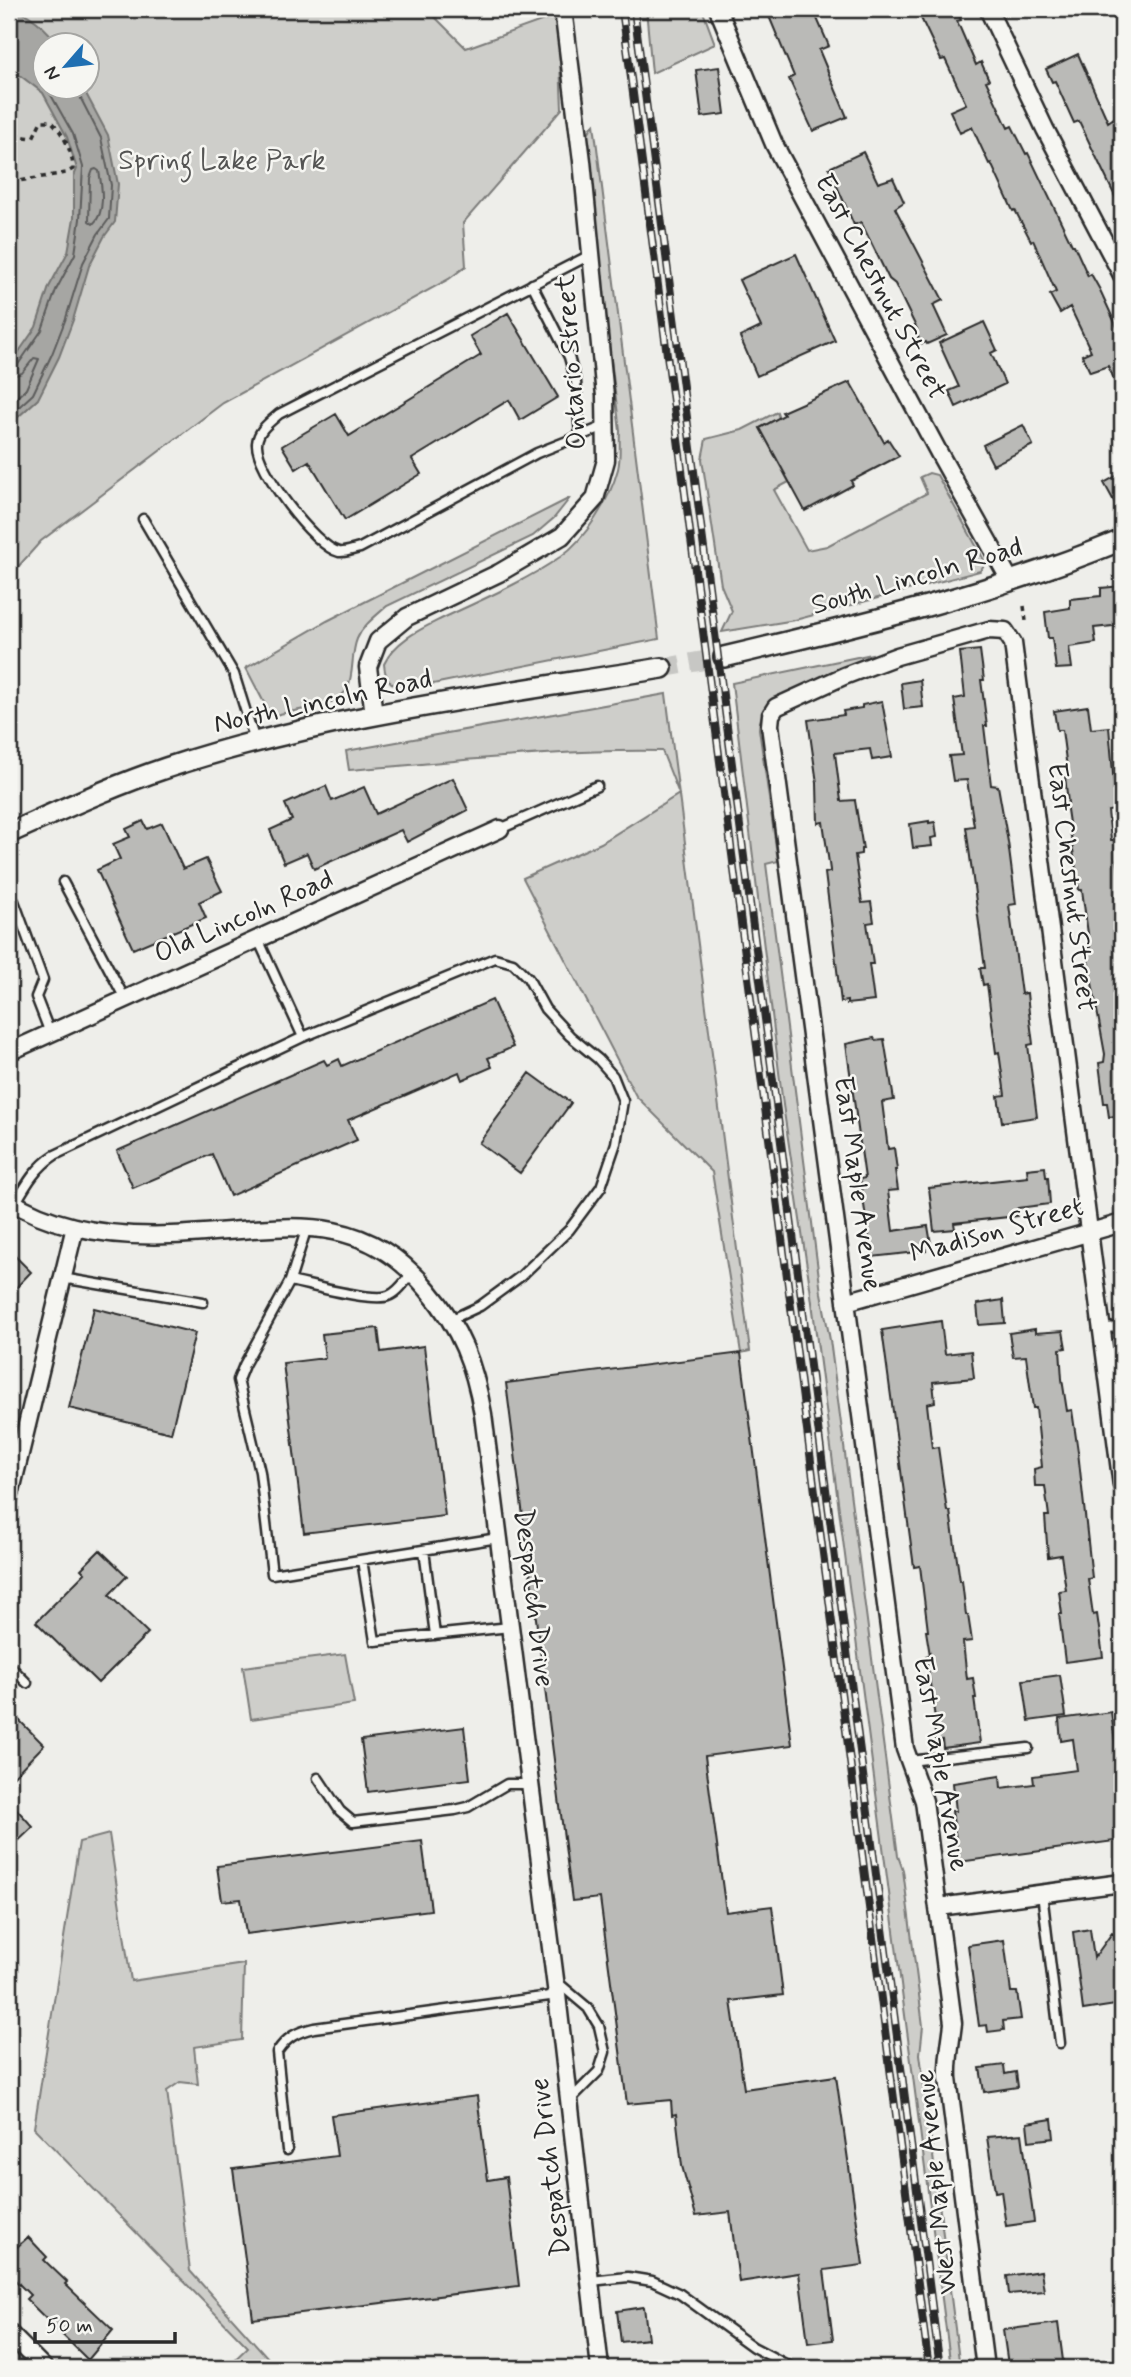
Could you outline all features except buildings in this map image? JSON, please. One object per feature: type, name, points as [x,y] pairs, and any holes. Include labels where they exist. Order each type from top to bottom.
[{"type":"street","name":"Ontario Street","points":[[374,715],[368,667],[377,641],[407,617],[499,573],[562,536],[595,499],[606,460],[604,396],[591,255],[563,9]]},
{"type":"street","name":"East Chestnut Street","points":[[718,9],[774,144],[1011,582]]},
{"type":"street","points":[[988,9],[1045,128],[1122,275]]},
{"type":"street","name":"South Lincoln Road","points":[[724,657],[887,618],[1011,582],[1122,540]]},
{"type":"street","name":"East Maple Avenue","points":[[939,1906],[924,1801],[905,1749],[770,725],[771,715],[776,707],[844,676],[897,656],[989,630],[1005,631]]},
{"type":"street","name":"East Chestnut Street","points":[[1005,631],[1013,643],[1102,1328],[1120,1445],[1122,1486]]},
{"type":"street","name":"North Lincoln Road","points":[[9,833],[105,789],[255,741],[374,715],[662,668]]},
{"type":"street","name":"Old Lincoln Road","points":[[9,1052],[500,829]]},
{"type":"street","name":"Despatch Drive","points":[[12,1202],[40,1216],[75,1227],[121,1234],[169,1235],[261,1227],[307,1227],[336,1230],[360,1238],[382,1248],[412,1273],[441,1305],[470,1358],[478,1387],[510,1627],[570,2100],[600,2368]]},
{"type":"street","name":"Madison Street","points":[[846,1302],[1122,1223]]},
{"type":"street","points":[[9,1499],[75,1227]]},
{"type":"street","points":[[939,1906],[1122,1883]]},
{"type":"street","name":"West Maple Avenue","points":[[939,1906],[953,2023],[947,2057],[948,2078],[985,2368]]},
{"type":"street","points":[[9,2333],[44,2368]]},
{"type":"lane","points":[[591,255],[279,414],[263,429],[257,443],[260,461],[291,510],[324,545],[340,552],[360,548],[537,453],[605,426]]},
{"type":"lane","points":[[532,284],[569,357],[576,382],[580,436]]},
{"type":"lane","points":[[143,519],[234,674],[255,741]]},
{"type":"lane","points":[[500,829],[597,786]]},
{"type":"lane","points":[[62,882],[125,999]]},
{"type":"lane","points":[[14,901],[43,980],[36,997],[50,1033]]},
{"type":"lane","points":[[258,939],[303,1037]]},
{"type":"lane","points":[[12,1202],[43,1163],[55,1155],[303,1037],[495,958],[513,963],[528,978],[545,1009],[613,1076],[623,1101],[616,1143],[601,1187],[569,1230],[521,1276],[480,1306],[450,1320]]},
{"type":"lane","points":[[307,1227],[290,1281],[238,1380],[260,1472],[272,1574],[498,1538]]},
{"type":"lane","points":[[290,1281],[373,1297],[387,1297],[396,1292],[412,1273]]},
{"type":"lane","points":[[62,1278],[203,1302]]},
{"type":"lane","points":[[1102,1328],[1122,1326]]},
{"type":"lane","points":[[424,1550],[435,1635]]},
{"type":"lane","points":[[362,1560],[375,1641],[510,1627]]},
{"type":"lane","points":[[9,1665],[27,1683]]},
{"type":"lane","points":[[909,1762],[1028,1748]]},
{"type":"lane","points":[[318,1778],[340,1811],[352,1822],[455,1810],[468,1807],[507,1784],[530,1784]]},
{"type":"lane","points":[[1042,1893],[1060,2043]]},
{"type":"lane","points":[[287,2150],[277,2052],[284,2041],[297,2032],[314,2028],[556,1988],[588,2008],[599,2026],[605,2052],[599,2071],[570,2100]]},
{"type":"lane","points":[[591,2281],[628,2277],[652,2281],[680,2294],[753,2347],[793,2368]]},
{"type":"path","points":[[9,114],[13,132],[19,137],[33,138],[41,121],[51,121],[60,129],[74,169],[65,173],[9,181]]},
{"type":"path","points":[[9,263],[15,272],[10,284],[12,293],[9,301]]},
{"type":"path","points":[[1024,606],[1026,621]]},
{"type":"green space","name":"Spring Lake Park","points":[[9,9],[427,9],[466,48],[558,15],[562,109],[463,223],[466,266],[449,279],[223,403],[41,541],[9,577],[9,425],[38,399],[9,407]]},
{"type":"green space","points":[[646,9],[702,9],[715,44],[652,73]]},
{"type":"green space","points":[[594,124],[659,639],[408,689],[398,687],[388,679],[384,664],[394,649],[424,627],[517,583],[560,557],[588,529],[614,481],[619,464],[620,431],[585,147]]},
{"type":"green space","points":[[777,412],[779,418],[760,428],[789,482],[774,490],[807,550],[827,546],[927,493],[920,477],[929,473],[937,475],[984,560],[980,571],[795,620],[722,632],[732,611],[721,585],[702,459],[706,439],[742,430]]},
{"type":"green space","points":[[570,498],[554,518],[533,536],[387,606],[370,621],[357,639],[349,683],[340,697],[331,702],[271,716],[246,668],[327,621]]},
{"type":"green space","points":[[872,654],[873,658],[780,697],[764,712],[759,729],[778,861],[766,864],[821,1293],[830,1340],[898,1856],[903,1870],[923,2026],[920,2054],[960,2368],[951,2368],[810,1287],[783,1105],[732,683]]},
{"type":"green space","points":[[666,694],[679,793],[662,751],[545,754],[349,770],[346,751]]},
{"type":"green space","points":[[679,794],[750,1351],[741,1353],[712,1172],[636,1096],[523,878],[601,843]]},
{"type":"green space","points":[[345,1654],[354,1704],[251,1719],[243,1667]]},
{"type":"green space","points":[[109,1834],[131,1981],[244,1964],[242,2040],[194,2047],[198,2084],[180,2082],[167,2091],[190,2271],[277,2368],[226,2368],[248,2347],[34,2128],[79,1842]]},
{"type":"water","points":[[9,9],[30,17],[48,32],[32,32],[32,85],[9,67]]},
{"type":"water","points":[[48,102],[90,102],[108,135],[118,184],[115,222],[89,266],[59,357],[38,399],[9,425],[9,366],[36,327],[49,287],[68,252],[74,218],[74,176],[77,169],[67,137]]},
{"type":"tunnel","points":[[662,668],[724,657]]},
{"type":"railway","points":[[622,9],[929,2368]]},
{"type":"railway","points":[[634,9],[940,2368]]}]
